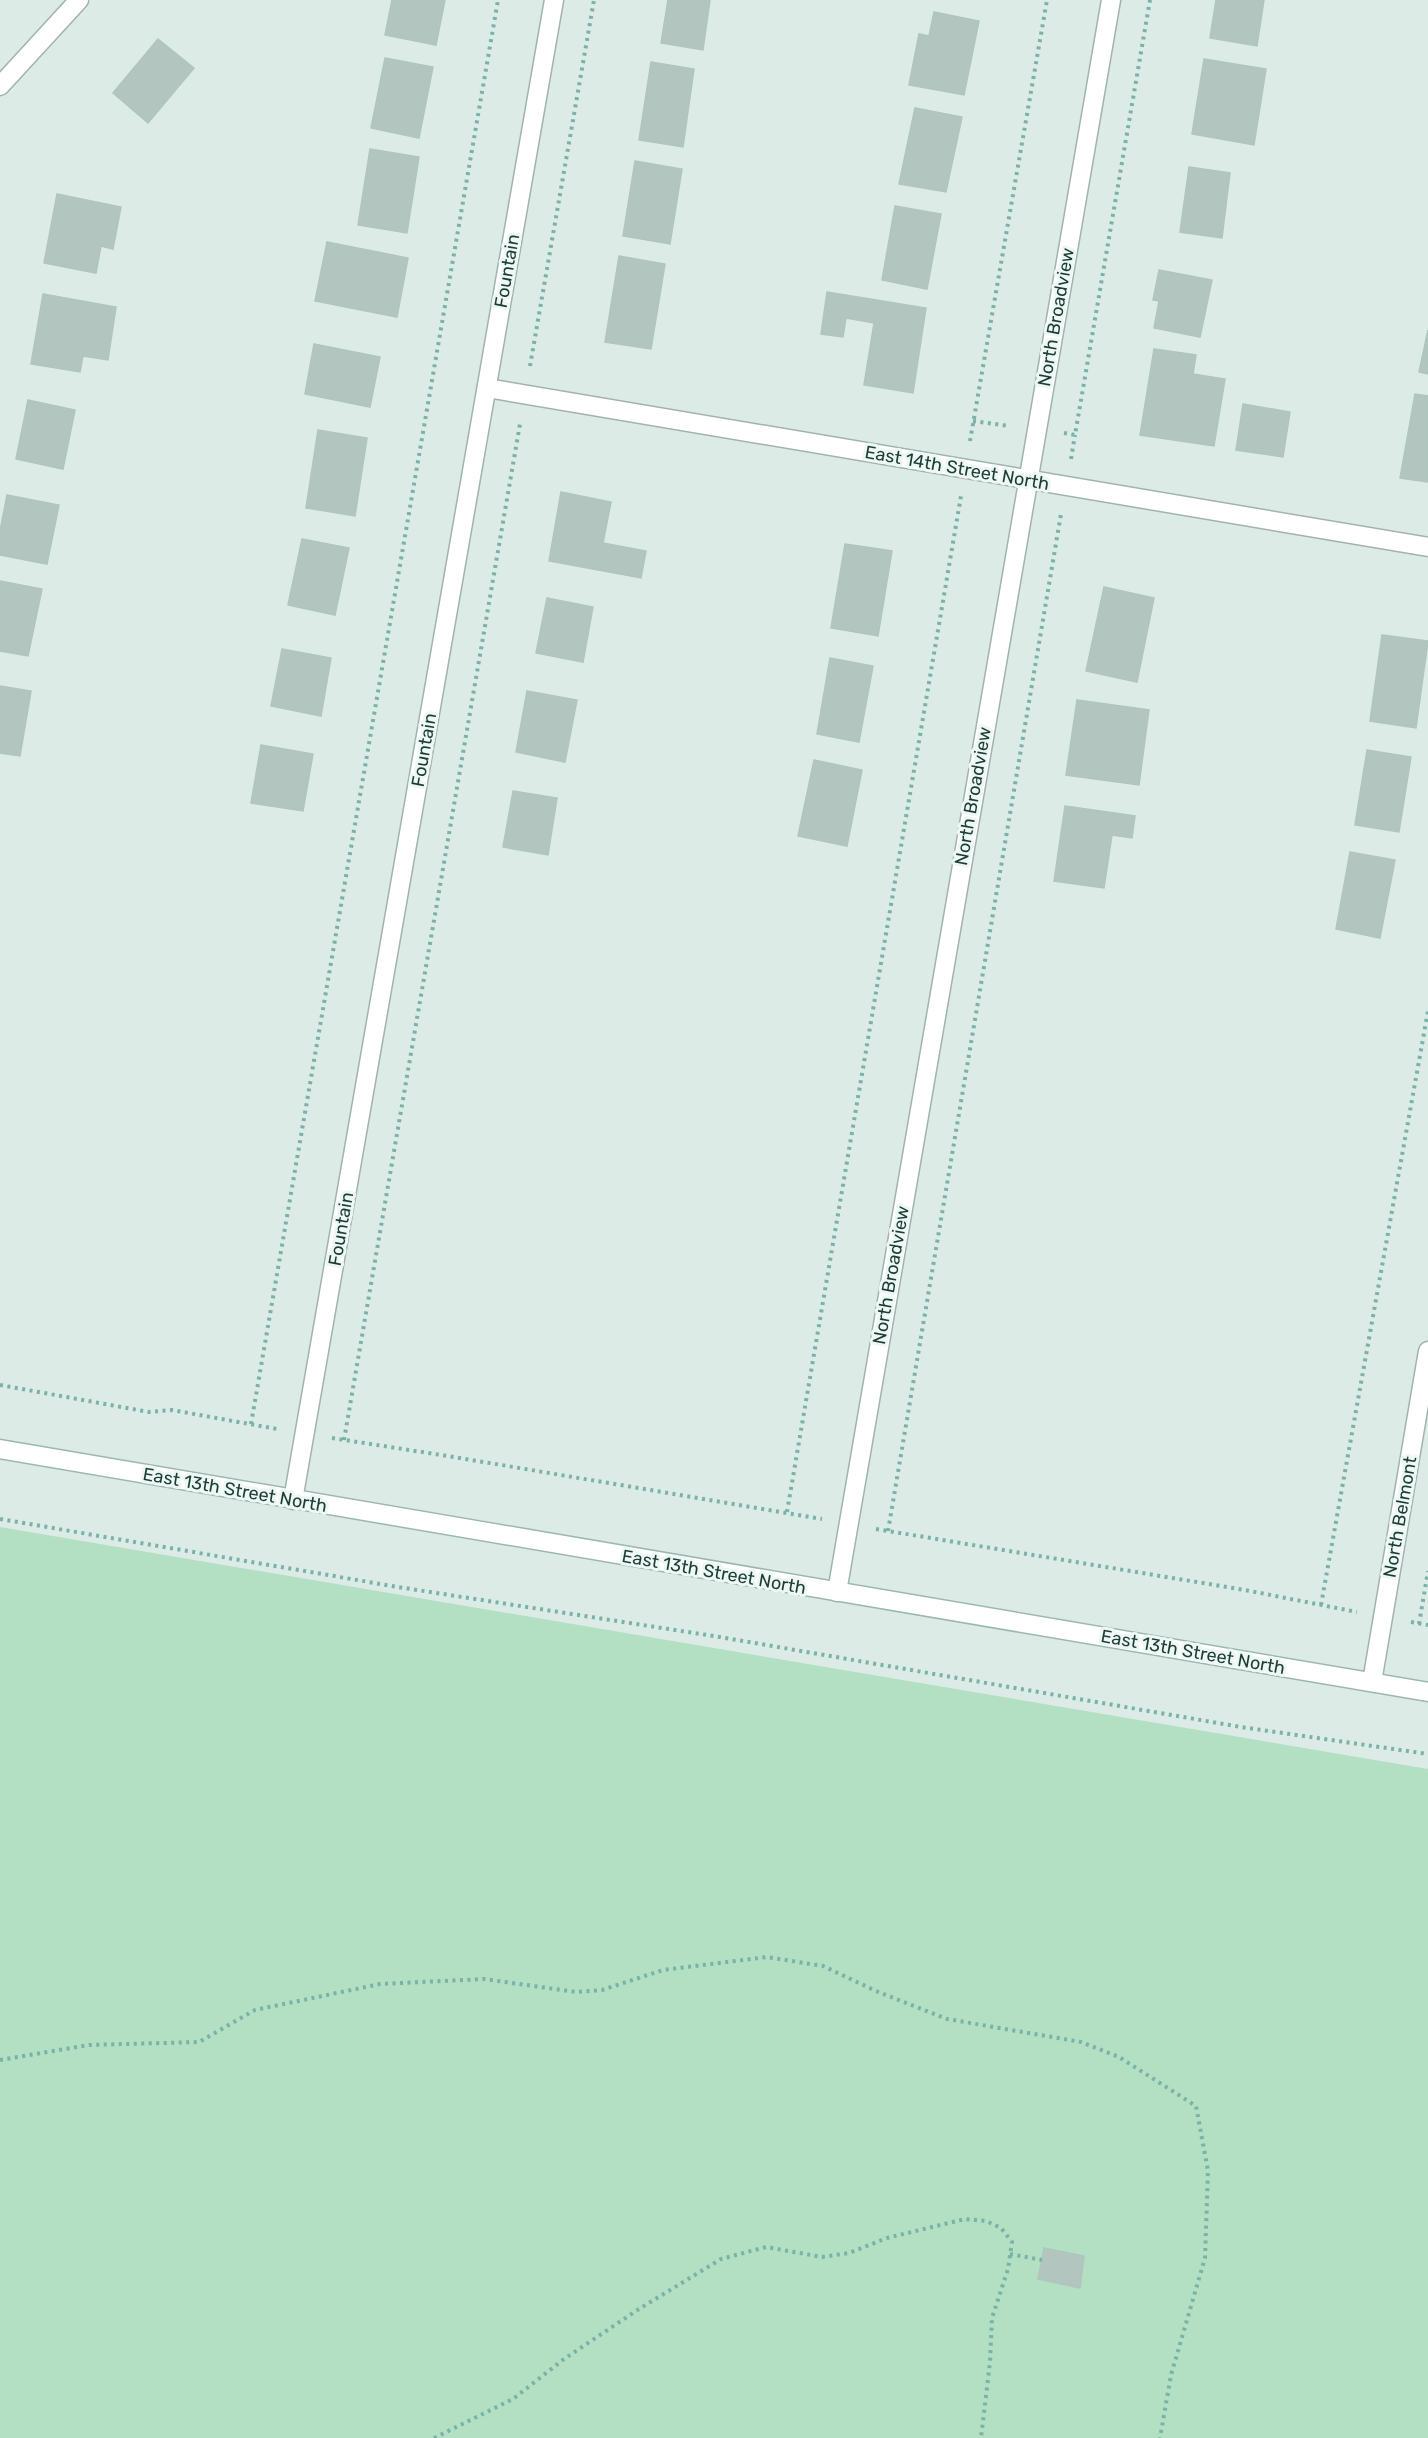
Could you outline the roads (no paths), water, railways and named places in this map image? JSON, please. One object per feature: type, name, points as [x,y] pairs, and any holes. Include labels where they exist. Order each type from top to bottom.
[{"type":"street","points":[[0,86],[78,0]]},
{"type":"street","name":"Fountain","points":[[293,1500],[554,0]]},
{"type":"street","name":"North Broadview","points":[[837,1592],[1111,0]]},
{"type":"street","name":"East 14th Street North","points":[[487,388],[1428,547]]},
{"type":"street","name":"North Belmont","points":[[1372,1682],[1428,1351]]},
{"type":"street","name":"East 13th Street North","points":[[0,1449],[1428,1692]]}]
